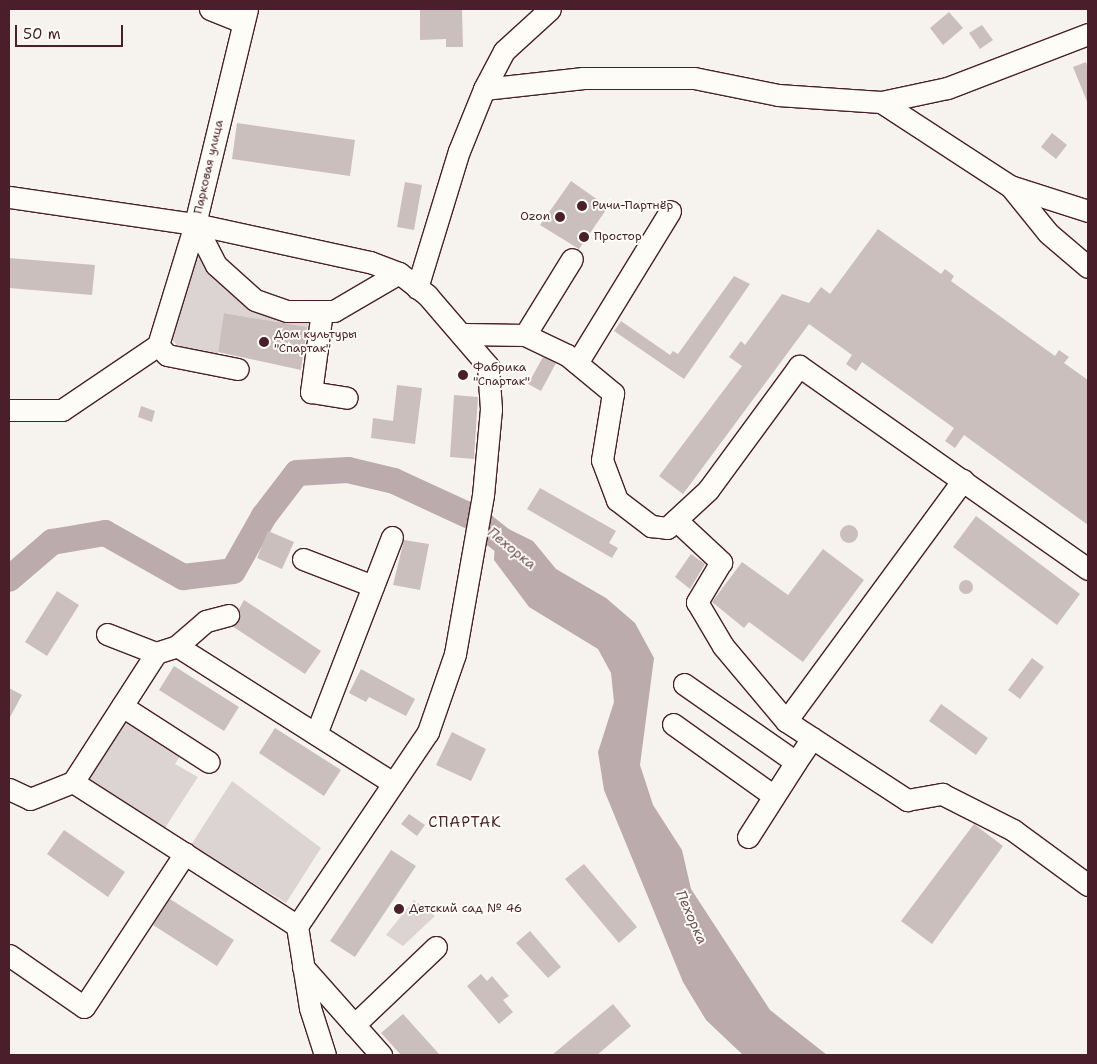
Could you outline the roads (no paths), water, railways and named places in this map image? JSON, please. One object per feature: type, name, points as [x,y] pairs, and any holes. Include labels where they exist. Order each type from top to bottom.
[{"type":"street","points":[[210,9],[245,15]]},
{"type":"street","points":[[417,288],[459,151],[484,90],[504,51],[550,9]]},
{"type":"street","name":"Парковая улица","points":[[245,15],[195,224],[216,264],[255,300],[287,311],[334,311],[399,273]]},
{"type":"street","points":[[484,90],[583,78],[694,78],[778,95],[881,102],[946,88],[1088,34]]},
{"type":"street","points":[[881,102],[1010,186],[1088,211]]},
{"type":"street","points":[[1010,186],[1048,233],[1088,266]]},
{"type":"street","points":[[9,197],[195,224],[334,253],[399,273],[417,288],[463,334],[488,366],[491,409],[483,495],[476,555],[455,654],[428,732],[297,926],[302,967],[325,1055]]},
{"type":"street","points":[[577,363],[670,211]]},
{"type":"street","points":[[9,410],[62,410],[158,345],[195,224]]},
{"type":"street","points":[[525,335],[572,259]]},
{"type":"street","points":[[322,311],[311,392],[347,398]]},
{"type":"street","points":[[463,334],[525,335],[577,363],[613,394],[602,460],[617,500],[651,526],[668,528],[708,490],[799,366],[1088,568]]},
{"type":"street","points":[[158,345],[167,355],[238,370]]},
{"type":"street","points":[[786,721],[963,480]]},
{"type":"street","points":[[676,520],[721,562],[698,602],[723,646],[786,721],[907,800],[942,794],[1013,830],[1088,885]]},
{"type":"street","points":[[316,734],[392,537]]},
{"type":"street","points":[[303,559],[373,586]]},
{"type":"street","points":[[9,788],[30,799],[74,782],[156,653],[177,646],[206,621],[228,615]]},
{"type":"street","points":[[107,634],[156,653]]},
{"type":"street","points":[[177,646],[393,783]]},
{"type":"street","points":[[684,684],[796,762]]},
{"type":"street","points":[[122,706],[210,762]]},
{"type":"street","points":[[673,724],[774,796]]},
{"type":"street","points":[[748,837],[812,738]]},
{"type":"street","points":[[74,782],[297,926]]},
{"type":"street","points":[[9,955],[84,1007],[185,853]]},
{"type":"street","points":[[354,1025],[436,947]]},
{"type":"street","points":[[302,967],[381,1055]]},
{"type":"water","points":[[496,523],[533,541],[556,569],[606,598],[635,623],[654,658],[640,765],[653,805],[682,850],[691,889],[770,1010],[827,1055],[743,1055],[706,1020],[683,982],[604,790],[598,752],[614,702],[611,673],[598,649],[529,607],[494,560]]},
{"type":"waterway","name":"Пехорка","points":[[9,579],[52,542],[105,533],[183,577],[233,571],[264,516],[297,473],[348,470],[394,481],[474,518],[523,557]]},
{"type":"place","name":"Ричи-Партнёр","points":[[582,206]]},
{"type":"place","name":"Ozon","points":[[560,217]]},
{"type":"place","name":"Простор","points":[[584,237]]},
{"type":"place","name":"Дом культуры \"Спартак\"","points":[[264,342]]},
{"type":"place","name":"Фабрика \"Спартак\"","points":[[463,375]]},
{"type":"place","name":"Детский сад № 46","points":[[399,909]]},
{"type":"district","name":"СПАРТАК","points":[[465,823]]}]
